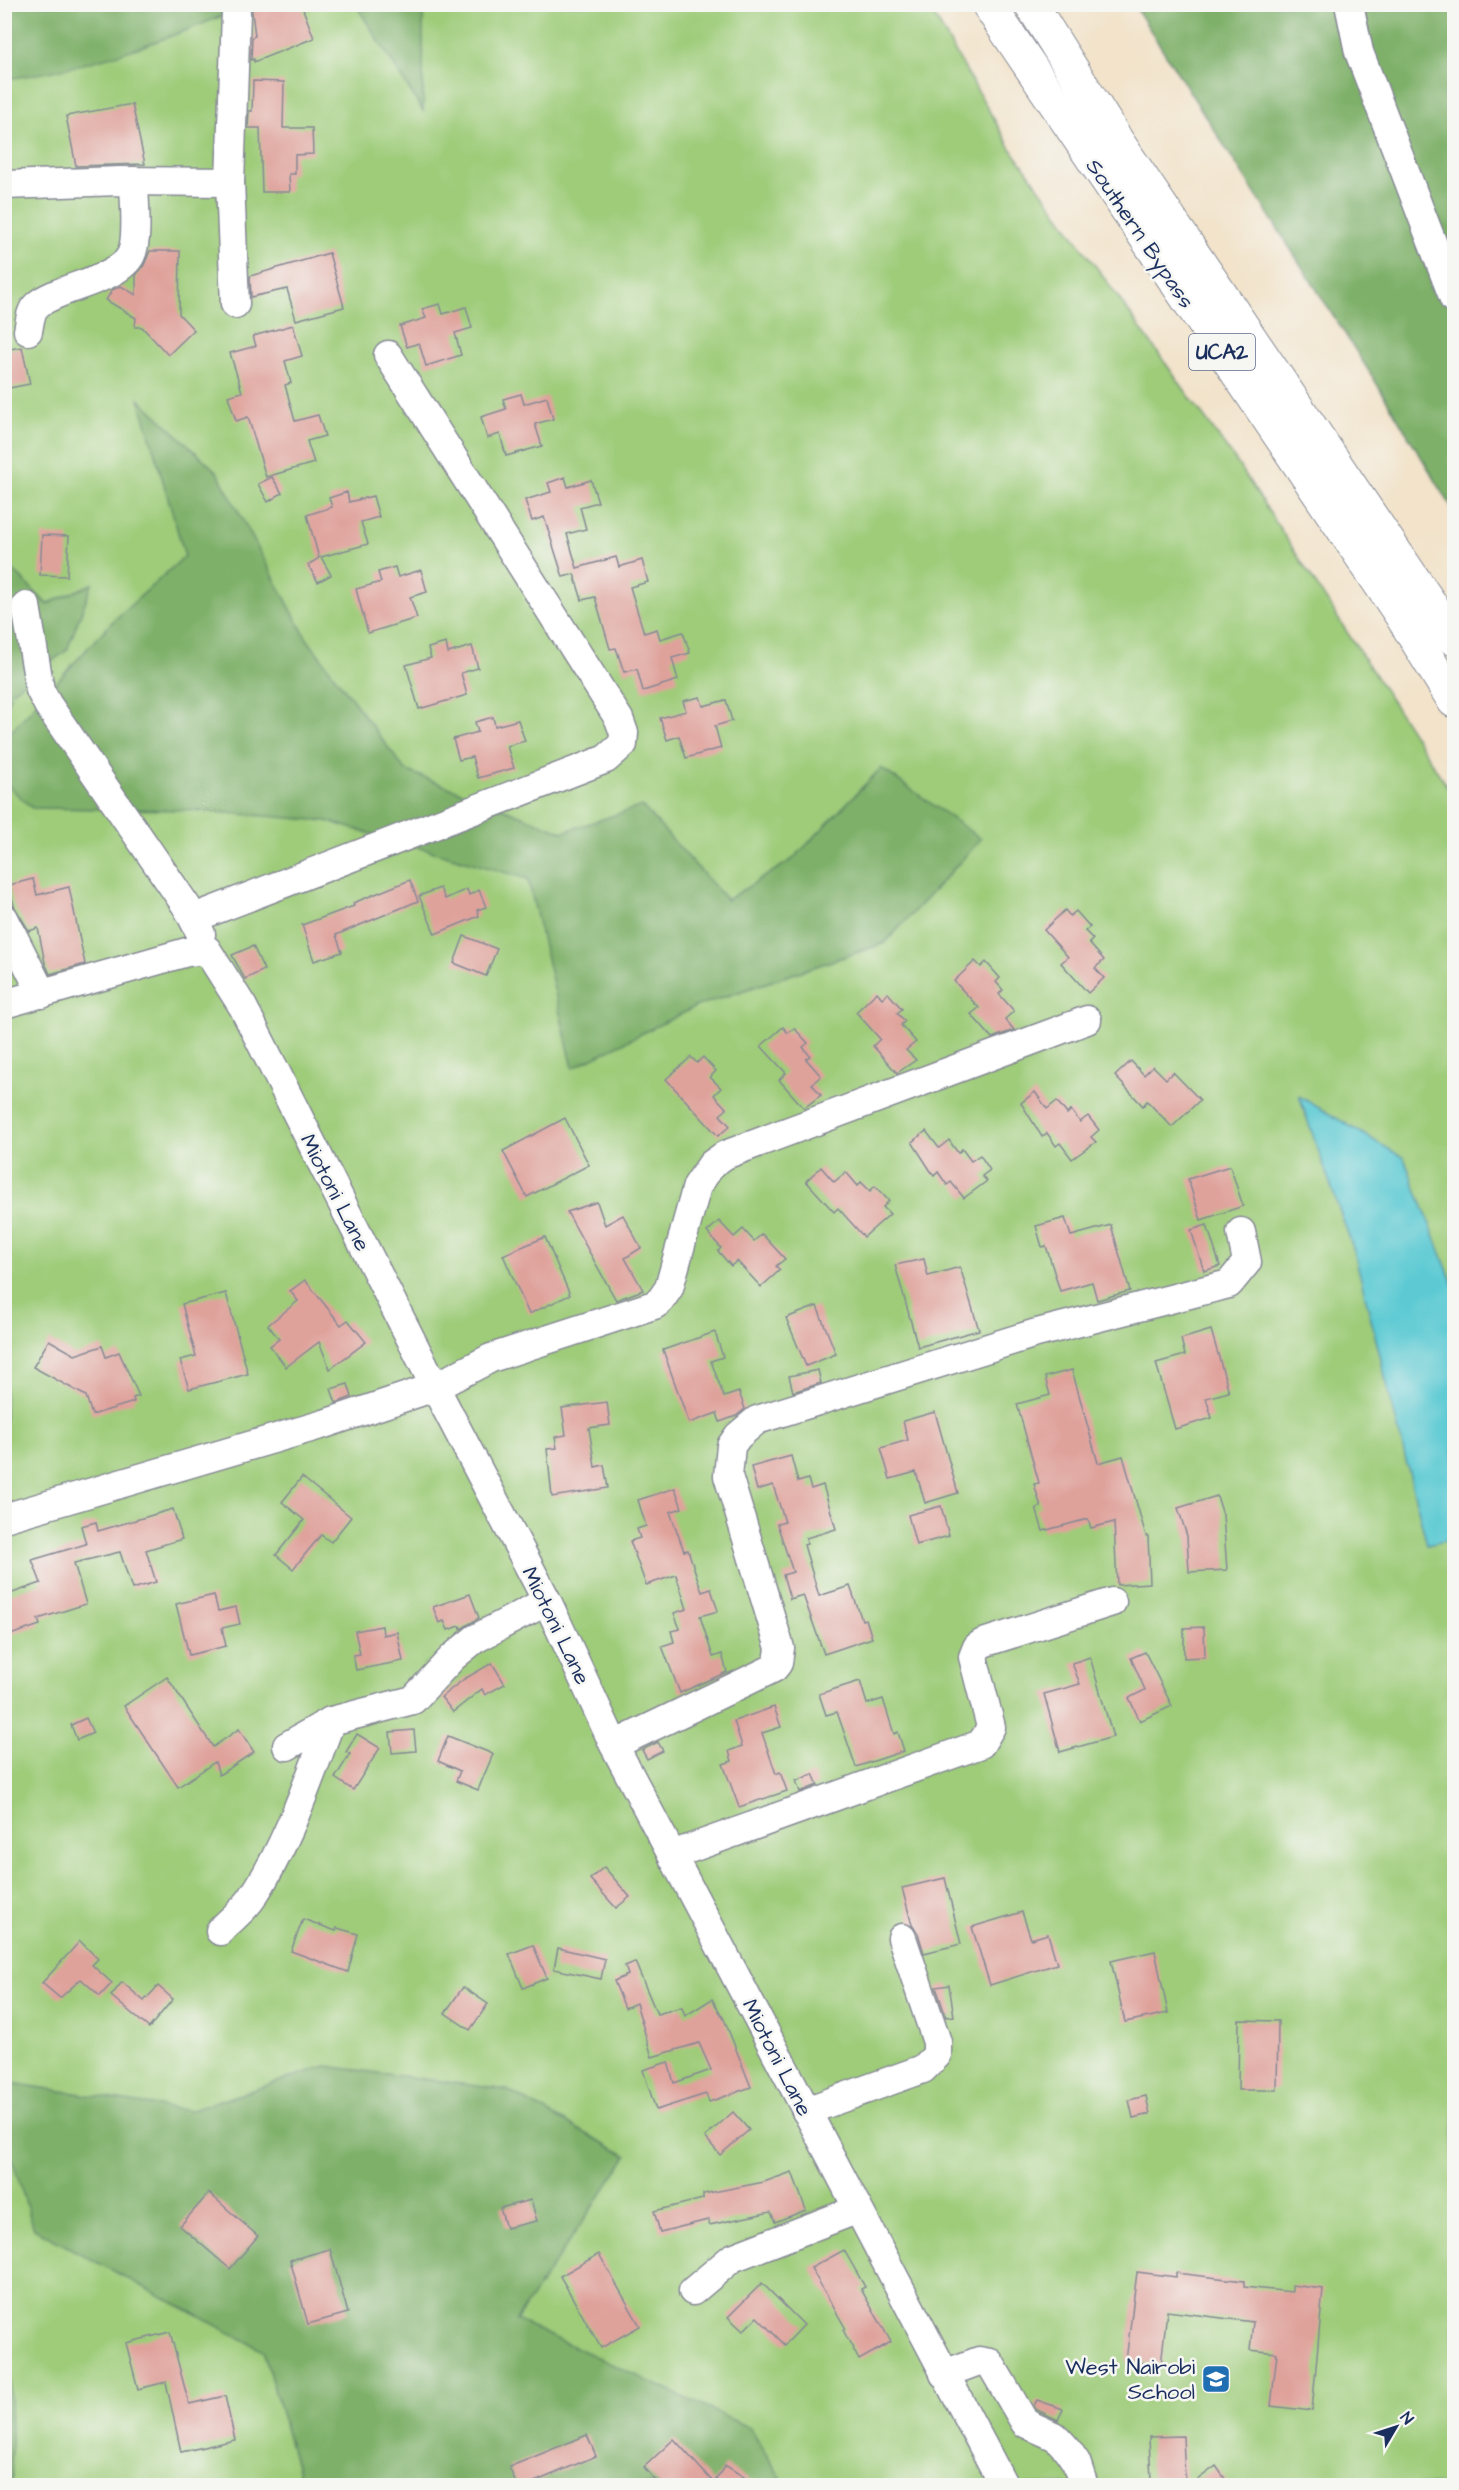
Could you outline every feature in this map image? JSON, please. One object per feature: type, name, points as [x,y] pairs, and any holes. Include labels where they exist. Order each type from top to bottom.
[{"type":"highway","name":"Southern Bypass","points":[[988,4],[1401,615],[1455,701]]},
{"type":"highway","name":"Southern Bypass","points":[[1031,4],[1119,144],[1455,639]]},
{"type":"street","points":[[1349,4],[1359,52],[1455,299]]},
{"type":"street","points":[[235,304],[230,182],[236,12]]},
{"type":"street","points":[[4,185],[134,181],[230,182]]},
{"type":"street","points":[[28,331],[31,313],[37,305],[81,286],[126,262],[135,243],[134,181]]},
{"type":"street","points":[[194,918],[606,759],[623,744],[624,733],[619,719],[388,355]]},
{"type":"street","name":"Miotoni Lane","points":[[26,606],[40,690],[194,918],[207,950],[243,1007],[435,1387],[548,1601],[614,1745],[856,2210],[1004,2486]]},
{"type":"street","points":[[4,918],[42,994]]},
{"type":"street","points":[[4,1004],[187,952],[207,950]]},
{"type":"street","points":[[4,1518],[324,1424],[435,1387],[481,1362],[660,1301],[669,1288],[697,1186],[712,1164],[725,1155],[1087,1020]]},
{"type":"street","points":[[614,1745],[774,1668],[778,1663],[780,1648],[728,1476],[728,1454],[731,1446],[748,1427],[757,1420],[1033,1334],[1230,1284],[1247,1262],[1241,1232]]},
{"type":"street","points":[[287,1746],[331,1721],[413,1700],[453,1657],[475,1639],[548,1601]]},
{"type":"street","points":[[672,1856],[981,1744],[991,1726],[973,1657],[977,1647],[983,1642],[1082,1614],[1112,1602]]},
{"type":"street","points":[[220,1931],[251,1900],[273,1863],[297,1812],[331,1721]]},
{"type":"street","points":[[806,2111],[923,2070],[937,2055],[937,2042],[902,1938]]},
{"type":"street","points":[[693,2290],[732,2258],[856,2210]]},
{"type":"street","points":[[944,2374],[979,2361],[990,2363],[1025,2422],[1056,2437],[1067,2449],[1084,2486]]},
{"type":"green space","points":[[4,5],[248,5],[129,51],[68,68],[5,79]]},
{"type":"green space","points":[[5,5],[928,5],[1010,147],[1238,464],[1454,797],[1454,2485],[5,2486]]},
{"type":"green space","points":[[356,5],[423,5],[423,111]]},
{"type":"green space","points":[[1134,5],[1454,5],[1454,511],[1372,376]]},
{"type":"green space","points":[[139,399],[217,472],[307,639],[405,770],[563,832],[642,806],[727,900],[793,859],[881,768],[981,839],[885,943],[697,1006],[573,1068],[528,879],[327,821],[191,810],[32,808],[5,783],[4,739],[110,624],[185,556]]},
{"type":"green space","points":[[5,562],[47,604],[92,584],[67,650],[12,691],[5,709]]},
{"type":"green space","points":[[326,2066],[507,2090],[627,2156],[516,2320],[750,2428],[785,2485],[288,2485],[299,2476],[263,2350],[34,2229],[5,2137],[4,2082],[189,2111]]},
{"type":"green space","points":[[4,2281],[7,2282],[12,2483],[17,2485],[5,2485]]},
{"type":"water","points":[[1299,1096],[1404,1158],[1454,1287],[1454,1539],[1427,1545],[1354,1251]]},
{"type":"building","points":[[251,4],[301,4],[314,38],[254,62],[254,59],[251,60],[252,37],[255,36]]},
{"type":"building","points":[[253,81],[284,82],[283,128],[312,128],[313,154],[295,155],[295,174],[289,174],[290,192],[262,192],[260,128],[248,128],[249,111],[252,111]]},
{"type":"building","points":[[132,104],[145,164],[76,166],[66,116]]},
{"type":"building","points":[[150,251],[180,251],[179,314],[194,330],[168,355],[142,327],[135,327],[136,318],[106,300],[112,290],[121,286],[136,295],[136,275],[144,265]]},
{"type":"building","points":[[329,253],[344,307],[296,320],[287,289],[251,297],[250,276]]},
{"type":"building","points":[[440,304],[443,314],[466,307],[472,328],[455,333],[461,355],[426,366],[419,343],[407,347],[400,326],[426,318],[422,309]]},
{"type":"building","points":[[293,325],[302,356],[285,361],[291,383],[285,385],[295,421],[318,415],[325,436],[307,441],[314,463],[266,477],[248,417],[236,421],[228,396],[242,392],[230,353],[256,346],[253,336]]},
{"type":"building","points":[[22,347],[30,384],[4,389],[4,350]]},
{"type":"building","points":[[521,394],[524,404],[547,397],[553,419],[535,424],[542,446],[506,456],[500,434],[487,438],[481,417],[506,409],[503,399]]},
{"type":"building","points":[[272,477],[282,493],[268,502],[258,484]]},
{"type":"building","points":[[565,477],[568,487],[591,480],[598,502],[580,507],[586,529],[567,534],[577,568],[616,557],[619,567],[642,560],[648,582],[630,587],[644,633],[657,629],[660,639],[683,632],[690,653],[672,658],[678,680],[643,691],[637,669],[624,672],[616,648],[610,649],[595,597],[582,600],[574,574],[563,577],[544,517],[532,521],[525,500],[551,492],[548,483]]},
{"type":"building","points":[[347,492],[349,502],[373,496],[379,517],[361,522],[368,544],[321,557],[331,575],[318,582],[308,565],[319,558],[307,515],[332,507],[329,498]]},
{"type":"building","points":[[42,535],[69,536],[67,576],[40,575]]},
{"type":"building","points":[[395,567],[398,577],[421,570],[427,592],[410,597],[417,618],[368,633],[356,589],[381,582],[378,572]]},
{"type":"building","points":[[446,643],[448,653],[472,646],[478,668],[461,673],[467,695],[419,709],[406,665],[431,658],[428,648]]},
{"type":"building","points":[[700,697],[703,706],[726,700],[732,721],[715,726],[721,748],[686,758],[679,736],[667,740],[660,718],[686,711],[683,701]]},
{"type":"building","points":[[493,717],[495,726],[518,720],[525,741],[507,746],[514,768],[478,778],[472,757],[459,760],[453,739],[478,732],[475,722]]},
{"type":"building","points":[[33,879],[37,895],[69,887],[85,964],[50,974],[45,963],[38,928],[29,931],[14,906],[9,885]]},
{"type":"building","points":[[410,880],[418,901],[336,935],[342,952],[314,961],[302,925],[354,906],[353,903]]},
{"type":"building","points":[[440,888],[445,899],[467,889],[469,895],[479,890],[486,907],[477,910],[479,916],[435,934],[419,896]]},
{"type":"building","points":[[1065,910],[1070,916],[1076,911],[1090,927],[1085,931],[1093,939],[1089,943],[1104,960],[1095,968],[1104,978],[1088,993],[1061,963],[1068,957],[1044,930]]},
{"type":"building","points":[[464,936],[497,949],[486,976],[454,963]]},
{"type":"building","points":[[253,946],[264,970],[245,979],[232,955]]},
{"type":"building","points":[[975,961],[981,967],[986,962],[1000,978],[996,982],[1003,990],[999,994],[1014,1011],[1005,1019],[1014,1030],[992,1038],[971,1014],[979,1008],[954,981]]},
{"type":"building","points":[[877,992],[882,998],[888,993],[902,1009],[897,1013],[905,1021],[901,1025],[916,1042],[906,1050],[916,1060],[897,1073],[873,1046],[880,1039],[856,1012]]},
{"type":"building","points":[[783,1027],[788,1033],[794,1028],[808,1043],[803,1047],[810,1056],[806,1059],[821,1076],[812,1084],[821,1095],[804,1108],[779,1080],[786,1073],[761,1046]]},
{"type":"building","points":[[691,1057],[697,1063],[703,1057],[716,1071],[710,1077],[721,1088],[714,1095],[727,1109],[720,1115],[730,1126],[718,1136],[666,1079]]},
{"type":"building","points":[[1131,1061],[1144,1075],[1153,1066],[1166,1079],[1173,1072],[1200,1100],[1172,1127],[1147,1101],[1143,1106],[1115,1076]]},
{"type":"building","points":[[1035,1092],[1047,1109],[1057,1101],[1067,1114],[1071,1110],[1080,1122],[1088,1116],[1099,1130],[1091,1137],[1096,1142],[1072,1159],[1060,1143],[1056,1146],[1047,1133],[1042,1137],[1021,1103]]},
{"type":"building","points":[[565,1118],[589,1165],[527,1197],[503,1151]]},
{"type":"building","points":[[926,1131],[939,1148],[949,1140],[958,1153],[962,1149],[971,1161],[980,1155],[990,1170],[982,1176],[987,1181],[964,1198],[951,1182],[947,1185],[938,1172],[934,1176],[912,1142]]},
{"type":"building","points":[[1230,1166],[1243,1206],[1201,1220],[1188,1179]]},
{"type":"building","points":[[821,1167],[834,1182],[846,1172],[858,1186],[861,1182],[870,1191],[875,1186],[889,1201],[883,1207],[890,1214],[864,1237],[838,1208],[834,1212],[806,1181]]},
{"type":"building","points":[[597,1202],[605,1225],[623,1215],[641,1248],[625,1258],[643,1290],[616,1300],[567,1212]]},
{"type":"building","points":[[1065,1218],[1071,1236],[1111,1225],[1130,1291],[1097,1300],[1092,1282],[1060,1291],[1046,1246],[1042,1247],[1036,1226]]},
{"type":"building","points":[[719,1221],[734,1237],[743,1229],[754,1241],[762,1234],[785,1259],[776,1266],[780,1270],[761,1287],[737,1261],[731,1266],[718,1251],[721,1248],[707,1232]]},
{"type":"building","points":[[1207,1225],[1220,1266],[1204,1271],[1191,1230]]},
{"type":"building","points":[[545,1237],[570,1295],[529,1314],[503,1255]]},
{"type":"building","points":[[924,1259],[928,1276],[960,1267],[979,1330],[918,1347],[895,1265]]},
{"type":"building","points":[[305,1280],[341,1325],[348,1320],[366,1342],[330,1369],[319,1342],[286,1367],[270,1346],[279,1339],[268,1325],[298,1301],[290,1291]]},
{"type":"building","points":[[226,1293],[248,1374],[189,1389],[180,1360],[196,1356],[182,1304]]},
{"type":"building","points":[[817,1306],[836,1354],[806,1366],[786,1318]]},
{"type":"building","points":[[1211,1330],[1229,1392],[1206,1398],[1212,1418],[1175,1429],[1156,1363],[1185,1355],[1181,1339]]},
{"type":"building","points":[[715,1332],[723,1357],[711,1361],[724,1397],[739,1392],[745,1409],[736,1416],[720,1422],[717,1413],[689,1423],[663,1350]]},
{"type":"building","points":[[49,1340],[75,1355],[102,1346],[106,1357],[119,1352],[139,1396],[133,1398],[134,1402],[92,1415],[86,1396],[33,1367]]},
{"type":"building","points":[[818,1370],[821,1383],[793,1392],[789,1376]]},
{"type":"building","points":[[1072,1370],[1098,1463],[1123,1456],[1146,1536],[1148,1536],[1150,1583],[1117,1585],[1114,1522],[1091,1528],[1088,1519],[1043,1531],[1036,1508],[1041,1507],[1034,1484],[1039,1483],[1017,1404],[1050,1395],[1045,1377]]},
{"type":"building","points":[[348,1384],[352,1397],[336,1403],[331,1389]]},
{"type":"building","points":[[607,1402],[610,1425],[589,1428],[595,1467],[604,1465],[608,1488],[552,1497],[547,1449],[557,1448],[555,1437],[566,1435],[562,1408]]},
{"type":"building","points":[[935,1412],[958,1493],[925,1503],[916,1472],[890,1479],[881,1448],[908,1440],[903,1421]]},
{"type":"building","points":[[791,1456],[798,1482],[808,1479],[811,1489],[823,1485],[836,1529],[806,1538],[807,1544],[804,1545],[819,1596],[850,1586],[862,1620],[866,1619],[872,1638],[824,1654],[803,1595],[790,1599],[783,1575],[793,1572],[777,1524],[785,1522],[773,1485],[757,1490],[751,1467]]},
{"type":"building","points":[[302,1477],[351,1517],[331,1542],[321,1535],[293,1569],[276,1555],[304,1520],[282,1502]]},
{"type":"building","points":[[675,1488],[682,1508],[670,1512],[684,1551],[688,1550],[702,1592],[711,1589],[718,1611],[700,1616],[713,1657],[722,1654],[727,1672],[680,1693],[662,1646],[674,1642],[671,1631],[680,1629],[674,1613],[687,1609],[676,1575],[646,1585],[630,1541],[640,1538],[637,1529],[646,1526],[638,1500]]},
{"type":"building","points":[[1217,1496],[1223,1515],[1227,1570],[1189,1572],[1187,1536],[1178,1508]]},
{"type":"building","points":[[941,1506],[949,1536],[916,1545],[908,1515]]},
{"type":"building","points":[[173,1509],[182,1539],[146,1550],[156,1582],[132,1589],[120,1552],[74,1563],[86,1604],[38,1619],[40,1625],[4,1637],[4,1596],[41,1583],[32,1560],[86,1544],[81,1526],[96,1522],[98,1531]]},
{"type":"building","points":[[470,1594],[479,1618],[461,1629],[460,1626],[448,1630],[444,1621],[439,1623],[433,1607]]},
{"type":"building","points":[[214,1595],[218,1611],[236,1607],[240,1624],[222,1628],[226,1646],[189,1655],[176,1604]]},
{"type":"building","points":[[382,1626],[383,1635],[397,1632],[403,1661],[356,1670],[353,1655],[360,1654],[355,1631]]},
{"type":"building","points":[[1204,1627],[1205,1657],[1184,1658],[1184,1628]]},
{"type":"building","points":[[1145,1652],[1172,1706],[1140,1721],[1129,1698],[1145,1690],[1131,1658]]},
{"type":"building","points":[[1090,1657],[1113,1737],[1060,1752],[1044,1694],[1080,1684],[1072,1663]]},
{"type":"building","points":[[492,1663],[505,1684],[485,1695],[482,1689],[453,1712],[441,1697],[464,1679]]},
{"type":"building","points":[[167,1677],[213,1747],[239,1729],[254,1752],[219,1775],[215,1762],[178,1787],[124,1706]]},
{"type":"building","points":[[860,1681],[867,1704],[883,1699],[894,1734],[898,1732],[904,1751],[856,1767],[837,1712],[826,1715],[819,1694]]},
{"type":"building","points":[[774,1707],[781,1727],[762,1733],[776,1774],[780,1772],[787,1791],[739,1807],[723,1764],[732,1761],[729,1751],[742,1746],[734,1721]]},
{"type":"building","points":[[86,1718],[93,1733],[77,1740],[71,1725]]},
{"type":"building","points":[[414,1730],[416,1751],[392,1753],[390,1732]]},
{"type":"building","points":[[357,1734],[380,1748],[353,1790],[335,1778],[350,1754],[346,1752]]},
{"type":"building","points":[[448,1736],[493,1754],[478,1790],[456,1781],[460,1771],[438,1761]]},
{"type":"building","points":[[658,1742],[663,1751],[647,1759],[642,1750]]},
{"type":"building","points":[[813,1774],[818,1785],[800,1792],[796,1781]]},
{"type":"building","points":[[604,1867],[630,1897],[616,1908],[590,1879]]},
{"type":"building","points":[[945,1878],[961,1944],[924,1953],[918,1933],[912,1925],[902,1888]]},
{"type":"building","points":[[1022,1912],[1031,1939],[1048,1934],[1057,1964],[990,1985],[972,1927]]},
{"type":"building","points":[[303,1919],[336,1931],[337,1928],[358,1934],[348,1972],[291,1951]]},
{"type":"building","points":[[80,1941],[98,1959],[92,1965],[112,1983],[100,1996],[81,1979],[60,1998],[42,1983]]},
{"type":"building","points":[[533,1945],[547,1978],[523,1988],[509,1954]]},
{"type":"building","points":[[558,1948],[605,1959],[601,1979],[554,1969]]},
{"type":"building","points":[[1155,1951],[1168,2013],[1125,2022],[1111,1961]]},
{"type":"building","points":[[635,1962],[657,2014],[682,2007],[685,2016],[712,1999],[724,2019],[751,2087],[709,2102],[706,2094],[656,2110],[643,2070],[668,2062],[674,2083],[711,2070],[699,2043],[652,2057],[636,2003],[625,2008],[614,1981],[628,1975],[625,1966]]},
{"type":"building","points":[[122,1982],[144,2001],[158,1986],[173,1999],[149,2028],[111,1996]]},
{"type":"building","points":[[949,1985],[954,2016],[946,2017],[936,1987]]},
{"type":"building","points":[[463,1987],[488,2004],[470,2030],[445,2013]]},
{"type":"building","points":[[1239,2020],[1278,2021],[1277,2090],[1238,2090]]},
{"type":"building","points":[[1146,2096],[1150,2114],[1133,2118],[1129,2100]]},
{"type":"building","points":[[733,2112],[749,2130],[720,2155],[705,2137]]},
{"type":"building","points":[[792,2172],[806,2210],[775,2222],[771,2212],[709,2225],[708,2220],[660,2232],[654,2211],[703,2199],[703,2194],[764,2182]]},
{"type":"building","points":[[209,2193],[258,2236],[230,2269],[180,2226]]},
{"type":"building","points":[[531,2200],[537,2221],[506,2228],[500,2208]]},
{"type":"building","points":[[330,2249],[348,2313],[308,2324],[290,2260]]},
{"type":"building","points":[[844,2250],[865,2287],[861,2289],[891,2342],[859,2360],[843,2330],[846,2329],[811,2268]]},
{"type":"building","points":[[599,2254],[640,2326],[601,2348],[560,2276]]},
{"type":"building","points":[[1137,2272],[1176,2277],[1176,2273],[1244,2281],[1244,2287],[1292,2292],[1292,2285],[1323,2289],[1312,2411],[1271,2406],[1277,2353],[1250,2350],[1253,2322],[1167,2311],[1161,2365],[1126,2361]]},
{"type":"building","points":[[762,2283],[804,2325],[785,2345],[757,2317],[743,2331],[728,2317]]},
{"type":"building","points":[[170,2332],[189,2404],[225,2396],[235,2440],[181,2452],[166,2382],[138,2389],[126,2343]]},
{"type":"building","points":[[1037,2400],[1063,2409],[1058,2420],[1037,2410],[1034,2406]]},
{"type":"building","points":[[587,2435],[596,2456],[525,2486],[517,2486],[509,2467]]},
{"type":"building","points":[[1183,2436],[1185,2479],[1151,2481],[1149,2437]]},
{"type":"building","points":[[674,2439],[714,2483],[725,2465],[758,2486],[660,2486],[644,2467]]},
{"type":"building","points":[[1216,2466],[1230,2486],[1189,2486]]},
{"type":"place","name":"West Nairobi School","points":[[1216,2379]]}]
